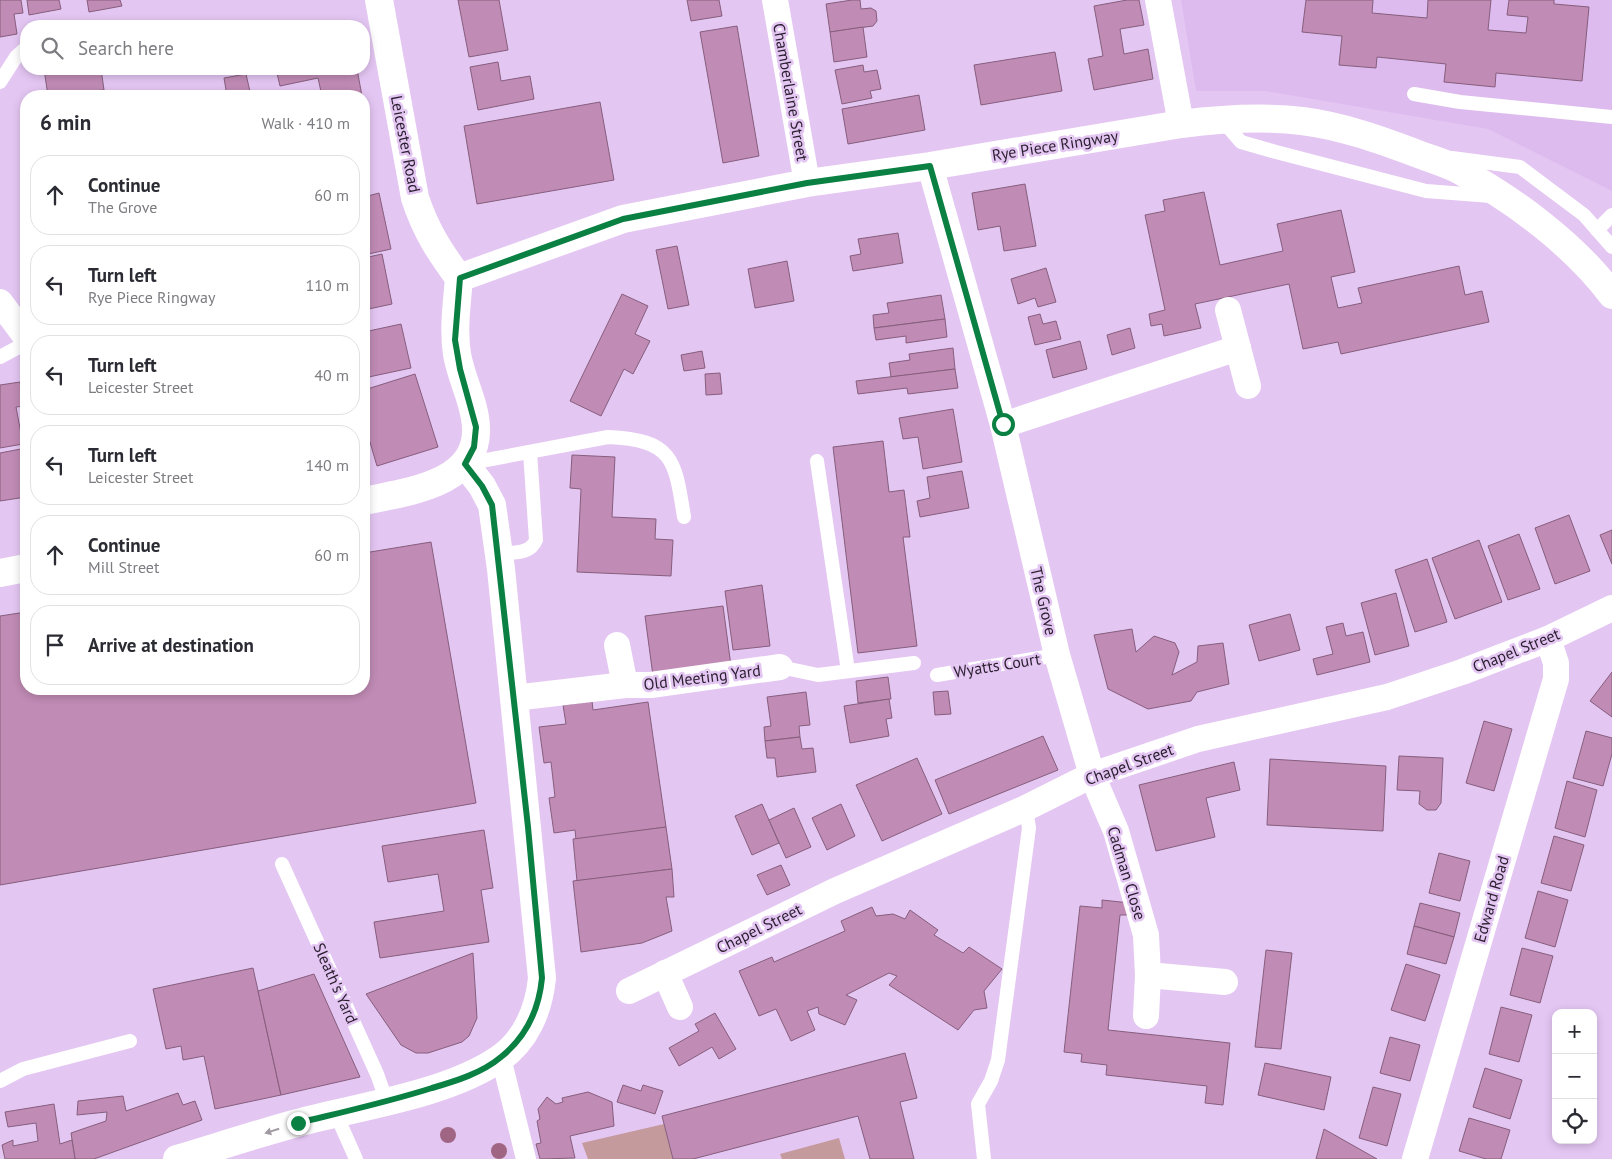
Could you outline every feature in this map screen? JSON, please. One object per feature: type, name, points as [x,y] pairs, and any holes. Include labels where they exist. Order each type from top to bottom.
[{"type":"main road","name":"Leicester Road","points":[[379,0],[415,198],[423,224],[434,244],[460,278]]},
{"type":"main road","name":"Rye Piece Ringway","points":[[460,278],[623,219],[807,183],[930,166],[1181,124],[1221,119],[1260,118],[1302,121],[1358,133],[1456,168],[1502,196],[1562,242],[1612,295]]},
{"type":"main road","points":[[370,500],[436,483],[465,464],[474,447],[476,427],[460,369],[455,340],[460,278]]},
{"type":"main road","points":[[177,1159],[298,1123],[387,1102],[460,1079],[501,1058],[525,1033],[539,1002],[542,978],[499,554],[492,505],[482,486],[465,464]]},
{"type":"main road","points":[[0,573],[20,569]]},
{"type":"street","name":"Chamberlaine Street","points":[[776,0],[807,183]]},
{"type":"street","points":[[1158,0],[1181,124]]},
{"type":"street","name":"The Grove","points":[[930,166],[1003,424],[1057,655],[1092,775]]},
{"type":"street","points":[[0,302],[20,329]]},
{"type":"street","points":[[1228,310],[1248,386]]},
{"type":"street","points":[[1003,424],[1238,348]]},
{"type":"street","name":"Chapel Street","points":[[629,990],[834,892],[1026,808],[1092,775],[1198,739],[1387,697],[1462,672],[1548,639],[1612,608]]},
{"type":"street","name":"Edward Road","points":[[1415,1159],[1556,679],[1556,663],[1548,639]]},
{"type":"street","name":"Old Meeting Yard","points":[[617,645],[624,685]]},
{"type":"street","name":"Old Meeting Yard","points":[[514,698],[624,685],[651,685],[780,667]]},
{"type":"street","name":"Cadman Close","points":[[1092,775],[1116,831],[1146,935],[1148,975],[1146,1016]]},
{"type":"street","points":[[664,973],[680,1007]]},
{"type":"street","points":[[1148,975],[1225,982]]},
{"type":"street","points":[[501,1058],[526,1159]]},
{"type":"lane","points":[[0,82],[20,53]]},
{"type":"lane","points":[[1414,94],[1460,102],[1612,117]]},
{"type":"lane","points":[[1221,119],[1241,142],[1276,152],[1426,191],[1502,196]]},
{"type":"lane","points":[[1412,152],[1520,167],[1584,215],[1612,247]]},
{"type":"lane","points":[[1597,230],[1612,215]]},
{"type":"lane","points":[[0,357],[20,346]]},
{"type":"lane","points":[[465,464],[608,437],[626,438],[655,445],[670,458],[678,477],[684,517]]},
{"type":"lane","points":[[499,554],[526,551],[534,546],[536,540],[530,452]]},
{"type":"lane","points":[[817,461],[848,671]]},
{"type":"lane","name":"Wyatts Court","points":[[937,675],[1057,655]]},
{"type":"lane","points":[[780,667],[818,675],[914,663]]},
{"type":"lane","points":[[984,1159],[978,1104],[991,1081],[998,1060],[1029,828],[1026,808]]},
{"type":"lane","name":"Sleath's Yard","points":[[282,864],[377,1074],[387,1102]]},
{"type":"lane","points":[[0,1081],[23,1070],[130,1041]]},
{"type":"lane","points":[[336,1114],[356,1159]]},
{"type":"shaded area","points":[[1181,0],[1612,0],[1612,191],[1488,129],[1265,91],[1196,91]]},
{"type":"shaded area","points":[[664,1124],[673,1159],[588,1159],[582,1143]]},
{"type":"shaded area","points":[[839,1138],[845,1159],[782,1159],[780,1154]]},
{"type":"building","points":[[0,0],[21,0],[23,13],[14,14],[17,34],[0,37]]},
{"type":"building","points":[[27,0],[59,0],[61,9],[29,15]]},
{"type":"building","points":[[87,0],[120,0],[122,6],[89,12]]},
{"type":"building","points":[[458,0],[499,0],[508,50],[469,57]]},
{"type":"building","points":[[687,0],[719,0],[722,16],[691,21]]},
{"type":"building","points":[[860,0],[861,9],[871,8],[876,11],[877,21],[873,26],[830,32],[826,4]]},
{"type":"building","points":[[1127,0],[1139,0],[1144,25],[1120,29],[1124,54],[1148,49],[1153,79],[1094,90],[1088,59],[1103,56],[1094,6]]},
{"type":"building","points":[[1306,0],[1373,0],[1372,13],[1427,18],[1428,0],[1491,0],[1488,30],[1526,33],[1528,17],[1507,15],[1509,0],[1554,0],[1554,4],[1589,7],[1582,81],[1496,73],[1495,87],[1444,82],[1446,64],[1377,57],[1376,68],[1339,65],[1342,36],[1302,32]]},
{"type":"building","points":[[737,26],[759,156],[723,163],[700,32]]},
{"type":"building","points":[[863,27],[867,57],[834,62],[830,32]]},
{"type":"building","points":[[1055,52],[1062,91],[981,105],[974,65]]},
{"type":"building","points":[[498,62],[501,81],[530,76],[534,99],[478,110],[470,67]]},
{"type":"building","points":[[863,65],[864,72],[877,70],[881,89],[870,91],[872,98],[842,104],[835,70]]},
{"type":"building","points":[[45,75],[102,75],[104,90],[47,90]]},
{"type":"building","points":[[246,75],[250,90],[226,90],[224,78]]},
{"type":"building","points":[[277,75],[358,75],[361,90],[321,90],[318,78],[280,86]]},
{"type":"building","points":[[919,95],[925,130],[848,144],[842,109]]},
{"type":"building","points":[[600,102],[614,180],[477,204],[464,126]]},
{"type":"building","points":[[1025,184],[1036,246],[1004,251],[1000,226],[978,230],[972,193]]},
{"type":"building","points":[[1204,192],[1220,265],[1283,251],[1277,224],[1341,210],[1355,272],[1331,277],[1338,308],[1362,303],[1358,288],[1459,266],[1465,295],[1482,291],[1489,322],[1341,354],[1338,342],[1303,349],[1289,284],[1195,304],[1201,328],[1164,336],[1162,324],[1151,326],[1149,314],[1165,310],[1145,215],[1165,211],[1163,200]]},
{"type":"building","points":[[379,193],[391,249],[370,254],[370,195]]},
{"type":"building","points":[[898,233],[903,263],[853,271],[850,256],[861,254],[858,239]]},
{"type":"building","points":[[677,246],[689,305],[668,309],[656,250]]},
{"type":"building","points":[[382,254],[392,304],[370,309],[370,257]]},
{"type":"building","points":[[787,261],[794,301],[755,308],[748,269]]},
{"type":"building","points":[[1046,268],[1056,302],[1038,307],[1035,298],[1018,304],[1011,279]]},
{"type":"building","points":[[622,294],[648,306],[635,334],[650,341],[633,374],[624,369],[601,416],[570,401]]},
{"type":"building","points":[[941,295],[945,319],[874,328],[873,315],[889,313],[887,303]]},
{"type":"building","points":[[1040,314],[1043,324],[1056,321],[1061,339],[1035,345],[1028,317]]},
{"type":"building","points":[[945,319],[947,337],[906,343],[906,336],[876,340],[874,328]]},
{"type":"building","points":[[401,324],[411,368],[370,377],[370,331]]},
{"type":"building","points":[[1130,328],[1135,348],[1112,355],[1107,335]]},
{"type":"building","points":[[1080,341],[1087,369],[1053,378],[1046,350]]},
{"type":"building","points":[[953,348],[955,369],[891,377],[889,363],[910,360],[909,354]]},
{"type":"building","points":[[702,351],[705,368],[684,371],[681,355]]},
{"type":"building","points":[[955,369],[958,388],[908,394],[907,388],[858,394],[856,381]]},
{"type":"building","points":[[720,373],[722,394],[706,395],[705,374]]},
{"type":"building","points":[[415,374],[438,447],[377,466],[370,442],[370,388]]},
{"type":"building","points":[[20,382],[20,406],[16,407],[20,428],[20,445],[0,448],[0,385]]},
{"type":"building","points":[[953,409],[962,462],[923,469],[918,437],[903,439],[899,418]]},
{"type":"building","points":[[883,441],[889,492],[904,490],[910,537],[903,537],[917,646],[858,653],[833,447]]},
{"type":"building","points":[[20,449],[20,498],[0,501],[0,453]]},
{"type":"building","points":[[572,455],[615,457],[612,517],[656,519],[655,539],[673,540],[671,576],[577,572],[581,489],[570,488]]},
{"type":"building","points":[[962,471],[969,508],[920,517],[917,501],[930,498],[927,477]]},
{"type":"building","points":[[1569,515],[1590,571],[1555,584],[1535,528]]},
{"type":"building","points":[[1612,530],[1612,564],[1600,535]]},
{"type":"building","points":[[1519,534],[1540,589],[1508,600],[1488,546]]},
{"type":"building","points":[[1479,540],[1502,602],[1455,619],[1432,558]]},
{"type":"building","points":[[431,542],[476,803],[0,885],[0,616],[20,613],[20,695],[370,695],[370,552]]},
{"type":"building","points":[[1427,559],[1447,622],[1415,632],[1395,570]]},
{"type":"building","points":[[762,585],[770,646],[733,650],[725,591]]},
{"type":"building","points":[[1396,593],[1409,646],[1375,655],[1361,603]]},
{"type":"building","points":[[723,606],[731,666],[653,676],[645,616]]},
{"type":"building","points":[[1290,614],[1300,650],[1259,661],[1249,625]]},
{"type":"building","points":[[1343,623],[1346,636],[1363,632],[1370,662],[1317,675],[1313,659],[1333,654],[1326,627]]},
{"type":"building","points":[[1132,629],[1136,652],[1154,636],[1175,643],[1179,652],[1172,675],[1197,662],[1198,646],[1223,643],[1229,684],[1197,692],[1191,701],[1148,709],[1108,689],[1094,635]]},
{"type":"building","points":[[1612,672],[1612,717],[1590,701]]},
{"type":"building","points":[[888,677],[891,699],[858,703],[856,681]]},
{"type":"building","points":[[948,691],[951,714],[935,715],[933,692]]},
{"type":"building","points":[[806,692],[810,725],[799,726],[800,737],[765,741],[764,727],[771,726],[767,697]]},
{"type":"building","points":[[889,699],[892,718],[886,719],[889,736],[850,743],[844,706]]},
{"type":"building","points":[[592,701],[593,710],[648,702],[666,827],[576,840],[575,830],[554,833],[549,798],[555,797],[551,762],[544,763],[539,727],[566,724],[563,705]]},
{"type":"building","points":[[1484,721],[1512,729],[1494,791],[1466,783]]},
{"type":"building","points":[[1586,731],[1612,738],[1612,754],[1603,786],[1573,778]]},
{"type":"building","points":[[1043,736],[1058,770],[949,814],[935,780]]},
{"type":"building","points":[[800,737],[802,749],[813,748],[816,772],[777,777],[775,758],[767,758],[765,741]]},
{"type":"building","points":[[1399,756],[1443,758],[1441,803],[1436,810],[1427,810],[1419,804],[1420,791],[1397,790]]},
{"type":"building","points":[[917,758],[942,814],[882,841],[856,785]]},
{"type":"building","points":[[1270,759],[1386,766],[1383,831],[1267,825]]},
{"type":"building","points":[[1234,762],[1240,790],[1206,798],[1215,837],[1156,851],[1139,785]]},
{"type":"building","points":[[1567,781],[1597,790],[1585,837],[1555,828]]},
{"type":"building","points":[[762,804],[779,843],[752,855],[735,816]]},
{"type":"building","points":[[841,804],[855,836],[827,850],[812,818]]},
{"type":"building","points":[[794,808],[811,847],[786,858],[769,820]]},
{"type":"building","points":[[666,827],[672,869],[577,881],[573,839]]},
{"type":"building","points":[[484,830],[493,888],[481,890],[489,942],[380,958],[374,922],[444,911],[438,874],[388,882],[382,846]]},
{"type":"building","points":[[1554,836],[1584,845],[1571,891],[1541,883]]},
{"type":"building","points":[[1439,853],[1470,861],[1460,901],[1429,893]]},
{"type":"building","points":[[781,865],[790,885],[767,895],[757,875]]},
{"type":"building","points":[[672,869],[674,897],[666,897],[672,931],[642,943],[581,952],[573,881]]},
{"type":"building","points":[[1538,891],[1568,900],[1555,947],[1525,938]]},
{"type":"building","points":[[1102,900],[1130,903],[1128,915],[1120,915],[1108,1030],[1230,1043],[1223,1105],[1205,1103],[1207,1086],[1106,1075],[1107,1065],[1081,1062],[1082,1054],[1064,1052],[1080,906],[1102,908]]},
{"type":"building","points":[[1420,903],[1460,913],[1454,937],[1414,926]]},
{"type":"building","points":[[872,907],[876,916],[893,914],[905,919],[910,910],[938,930],[934,935],[963,953],[969,947],[1002,969],[984,991],[987,1008],[974,1010],[958,1030],[889,985],[897,976],[889,973],[846,995],[857,1000],[845,1025],[819,1014],[818,1007],[807,1011],[815,1030],[791,1041],[776,1009],[759,1016],[739,971],[772,957],[774,962],[845,931],[841,921]]},
{"type":"building","points":[[1414,926],[1454,937],[1446,964],[1407,954]]},
{"type":"building","points":[[1522,948],[1553,956],[1540,1003],[1510,995]]},
{"type":"building","points":[[1266,950],[1292,953],[1281,1049],[1255,1047]]},
{"type":"building","points":[[473,953],[477,1018],[469,1036],[462,1042],[428,1053],[416,1053],[401,1045],[366,994]]},
{"type":"building","points":[[1406,964],[1440,975],[1425,1021],[1391,1010]]},
{"type":"building","points":[[253,968],[281,1095],[215,1109],[204,1056],[183,1060],[181,1046],[166,1049],[153,989]]},
{"type":"building","points":[[314,974],[360,1077],[281,1095],[258,991]]},
{"type":"building","points":[[1501,1007],[1532,1015],[1519,1062],[1489,1054]]},
{"type":"building","points":[[715,1013],[736,1049],[719,1059],[712,1047],[679,1066],[669,1048],[699,1031],[695,1024]]},
{"type":"building","points":[[1390,1037],[1420,1045],[1410,1081],[1380,1073]]},
{"type":"building","points":[[905,1053],[917,1098],[900,1102],[914,1159],[870,1159],[858,1116],[693,1159],[673,1159],[662,1116]]},
{"type":"building","points":[[1265,1063],[1331,1077],[1324,1110],[1258,1095]]},
{"type":"building","points":[[1485,1068],[1522,1080],[1510,1119],[1473,1107]]},
{"type":"building","points":[[623,1085],[641,1091],[643,1085],[663,1091],[655,1114],[617,1102]]},
{"type":"building","points":[[1373,1087],[1401,1094],[1387,1146],[1359,1138]]},
{"type":"building","points":[[588,1092],[612,1102],[614,1126],[570,1136],[575,1158],[540,1159],[536,1144],[541,1143],[537,1121],[540,1119],[538,1109],[547,1097],[556,1104],[563,1102],[562,1098]]},
{"type":"building","points":[[178,1093],[183,1105],[195,1101],[202,1120],[94,1159],[75,1159],[71,1133],[106,1121],[107,1112],[77,1115],[78,1101],[123,1096],[126,1111]]},
{"type":"building","points":[[54,1104],[60,1144],[72,1140],[75,1159],[5,1159],[2,1145],[13,1140],[13,1146],[38,1141],[36,1123],[8,1127],[5,1112]]},
{"type":"building","points":[[1469,1118],[1510,1130],[1501,1159],[1486,1159],[1459,1151]]},
{"type":"building","points":[[1324,1129],[1377,1159],[1316,1159]]},
{"type":"route","points":[[298,1123],[387,1102],[460,1079],[480,1070],[501,1058],[525,1033],[539,1002],[541,992],[542,978],[528,827],[501,569],[492,505],[482,486],[465,464],[474,447],[476,427],[472,406],[460,369],[455,340],[460,278],[623,219],[807,183],[930,166],[1003,424]]}]
